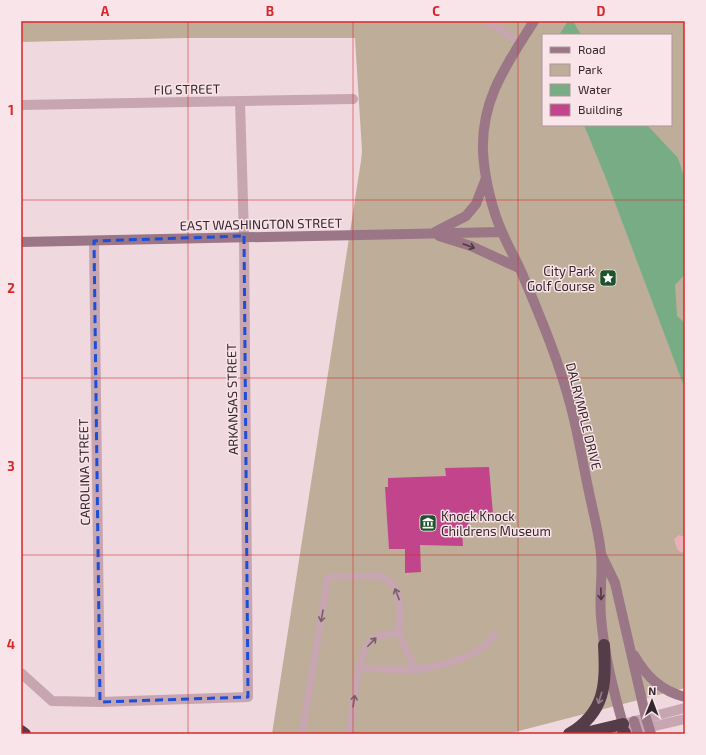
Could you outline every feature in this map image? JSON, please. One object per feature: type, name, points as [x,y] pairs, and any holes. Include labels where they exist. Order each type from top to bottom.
[{"type":"highway","points":[[569,734],[585,722],[598,705],[601,698],[605,668],[604,645]]},
{"type":"highway","points":[[581,734],[629,730]]},
{"type":"highway","points":[[21,731],[25,734]]},
{"type":"street","name":"DALRYMPLE DRIVE","points":[[534,21],[507,62],[496,84],[489,106],[484,127],[483,150],[486,178],[502,232],[542,319],[552,346],[572,411],[601,555],[601,615],[604,645],[629,730]]},
{"type":"street","name":"FIG STREET","points":[[21,105],[353,100]]},
{"type":"street","name":"ARKANSAS STREET","points":[[100,702],[248,697],[244,236],[240,101]]},
{"type":"street","points":[[432,234],[466,216],[476,204],[486,178]]},
{"type":"street","name":"EAST WASHINGTON STREET","points":[[21,242],[244,236],[502,232]]},
{"type":"street","points":[[432,234],[471,246],[519,268]]},
{"type":"street","name":"CAROLINA STREET","points":[[94,241],[100,702]]},
{"type":"street","name":"DALRYMPLE DRIVE","points":[[601,555],[615,583],[648,727]]},
{"type":"street","points":[[628,645],[643,670],[650,678],[664,688],[685,697]]},
{"type":"street","points":[[21,673],[52,701],[100,702]]},
{"type":"street","points":[[648,727],[685,708]]},
{"type":"street","points":[[629,730],[685,720]]},
{"type":"lane","points":[[488,21],[520,42]]},
{"type":"lane","points":[[302,734],[328,577],[377,576],[388,581],[393,586],[399,596],[400,603],[399,633],[416,670]]},
{"type":"lane","points":[[349,734],[359,668],[365,650],[370,641],[376,637],[399,633]]},
{"type":"lane","points":[[359,668],[416,670],[448,663],[468,656],[485,646],[495,634]]},
{"type":"highlighted area","points":[[244,236],[248,697],[100,702],[94,241]]},
{"type":"green space","points":[[21,21],[685,21],[685,688],[507,734],[272,734],[361,161],[362,151],[355,38],[184,38],[21,42]]},
{"type":"sand","points":[[679,535],[685,537],[685,552],[680,552],[677,549],[674,539]]},
{"type":"water","points":[[568,21],[573,21],[580,34],[560,34]]},
{"type":"water","points":[[584,126],[648,126],[678,158],[685,180],[685,274],[675,285],[677,316],[685,323],[685,389],[605,176]]},
{"type":"building","name":"Knock Knock Childrens Museum","points":[[489,467],[493,514],[468,515],[469,531],[462,531],[463,546],[420,545],[421,572],[405,573],[405,549],[389,549],[385,487],[388,487],[388,478],[446,476],[445,468]]},
{"type":"place","name":"City Park Golf Course","points":[[608,278]]},
{"type":"place","name":"Knock Knock Childrens Museum","points":[[428,523]]}]
